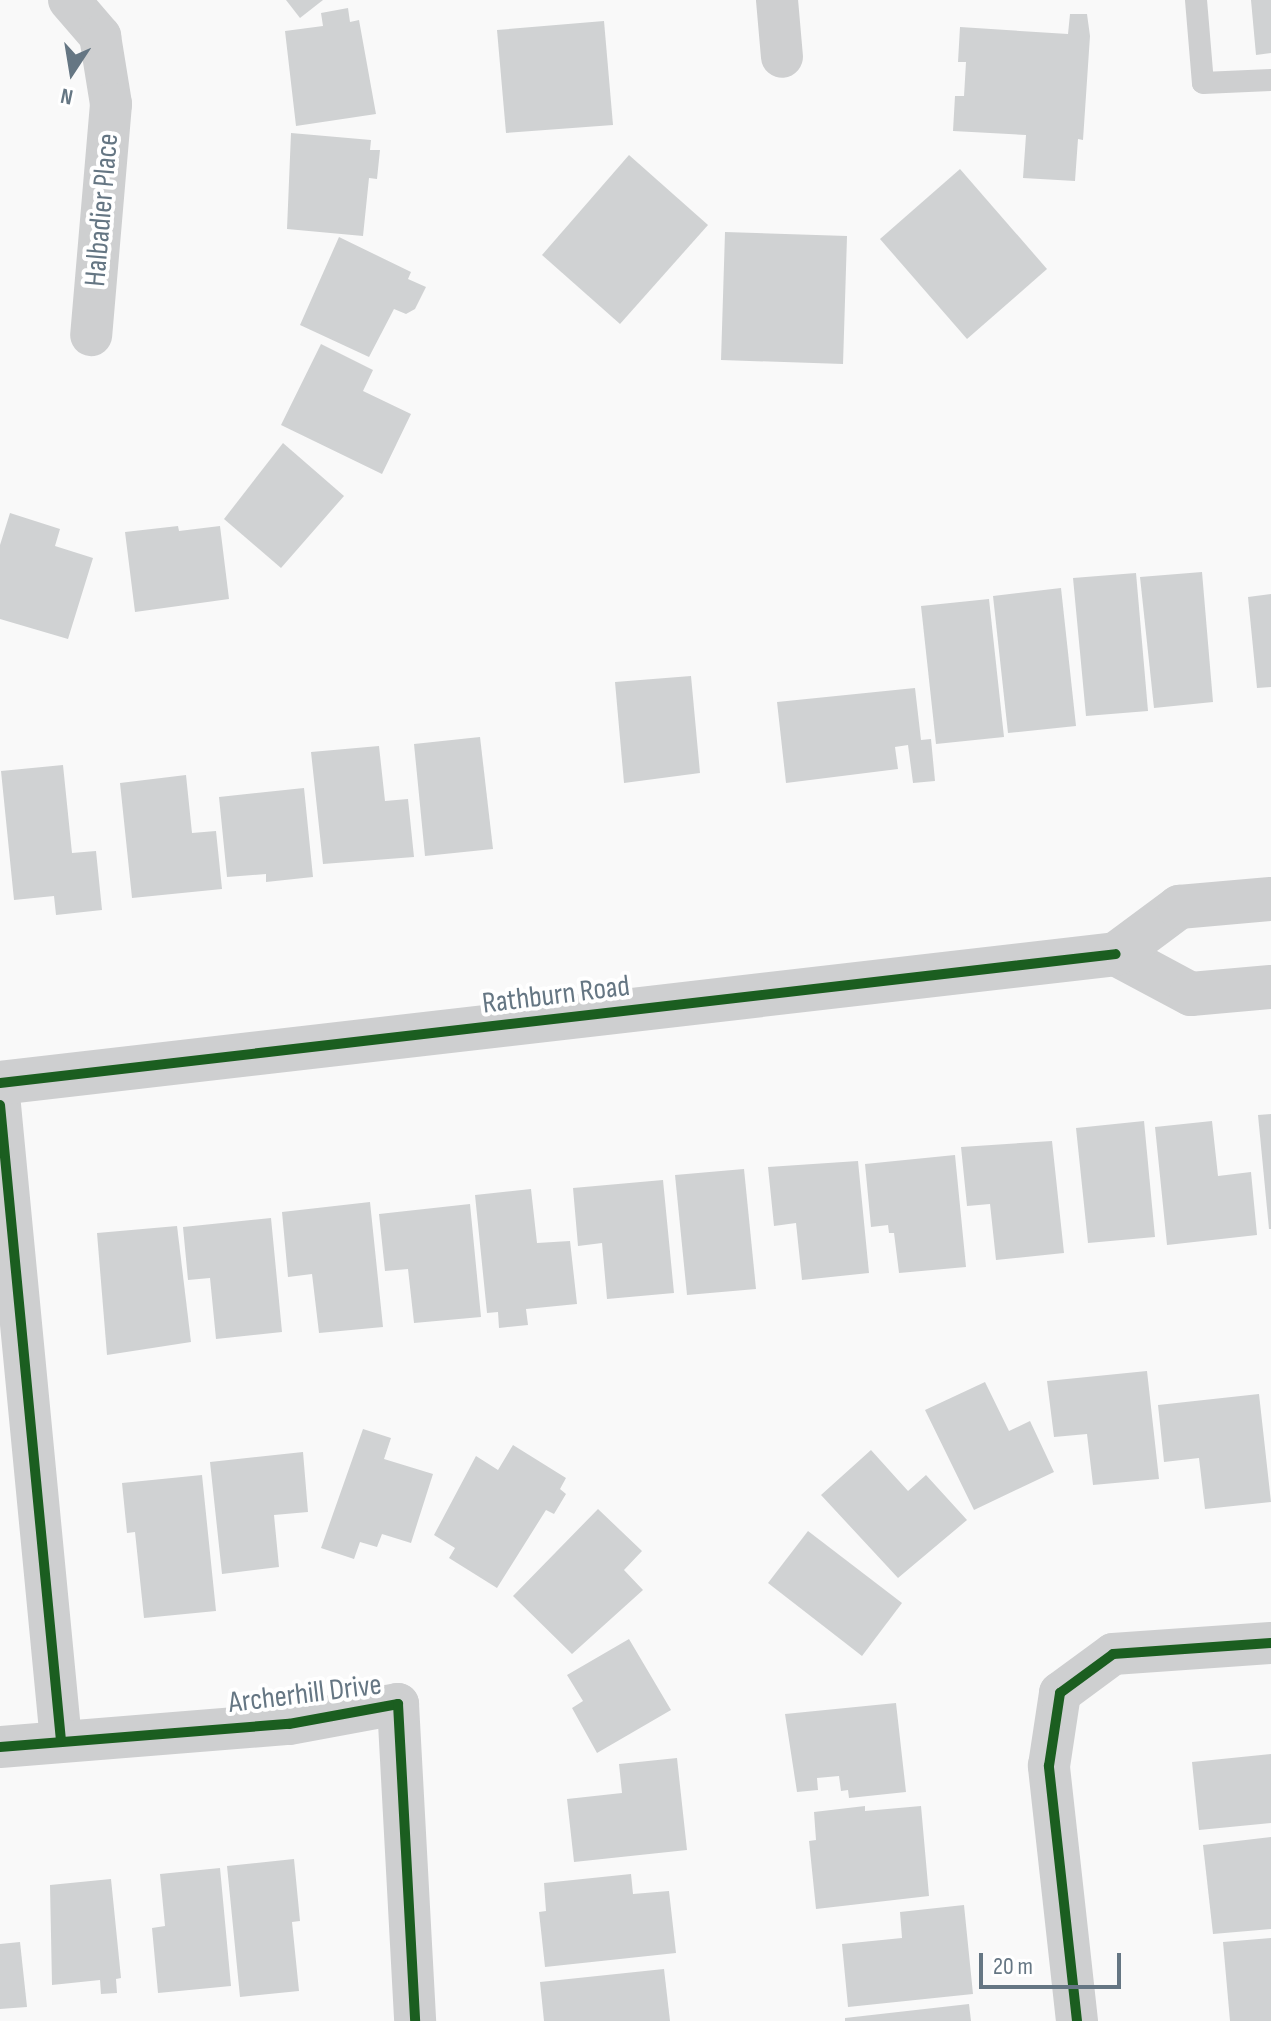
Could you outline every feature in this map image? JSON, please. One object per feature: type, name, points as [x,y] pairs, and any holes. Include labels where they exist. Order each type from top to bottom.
[{"type":"street","name":"Halbadier Place","points":[[69,0],[100,36],[111,104],[91,335]]},
{"type":"street","points":[[777,0],[782,57]]},
{"type":"street","points":[[1271,899],[1179,907],[1116,954],[1191,994],[1271,987]]},
{"type":"street","name":"Rathburn Road","points":[[0,1083],[1116,954]]},
{"type":"street","points":[[0,1105],[61,1741]]},
{"type":"street","points":[[1077,2021],[1049,1766],[1060,1693],[1113,1654],[1271,1643]]},
{"type":"street","name":"Archerhill Drive","points":[[0,1747],[289,1724],[398,1704],[415,2021]]},
{"type":"lane","points":[[1196,0],[1203,83],[1271,80]]},
{"type":"building","points":[[286,0],[323,0],[300,18]]},
{"type":"building","points":[[1251,0],[1271,0],[1271,53],[1256,55]]},
{"type":"building","points":[[348,8],[350,22],[359,20],[376,114],[296,126],[285,31],[323,26],[321,13]]},
{"type":"building","points":[[1070,14],[1087,14],[1090,36],[1083,140],[1078,139],[1075,181],[1023,178],[1026,135],[953,131],[955,96],[964,96],[966,62],[958,62],[960,27],[1068,34]]},
{"type":"building","points":[[604,21],[613,125],[506,133],[497,30]]},
{"type":"building","points":[[291,133],[371,140],[370,150],[380,150],[377,179],[369,178],[363,236],[287,229]]},
{"type":"building","points":[[629,155],[708,225],[620,324],[542,255]]},
{"type":"building","points":[[960,169],[1047,269],[967,339],[880,239]]},
{"type":"building","points":[[725,232],[847,236],[843,364],[721,360]]},
{"type":"building","points":[[339,237],[411,272],[408,279],[426,287],[415,309],[406,314],[394,309],[369,357],[300,325]]},
{"type":"building","points":[[321,344],[373,370],[363,391],[411,414],[382,474],[281,425]]},
{"type":"building","points":[[283,443],[344,496],[281,568],[224,519]]},
{"type":"building","points":[[10,513],[60,529],[55,546],[93,558],[68,639],[0,619],[0,545]]},
{"type":"building","points":[[178,526],[179,531],[220,526],[229,599],[135,612],[125,532]]},
{"type":"building","points":[[1202,572],[1213,702],[1154,708],[1140,577]]},
{"type":"building","points":[[1136,573],[1148,711],[1086,716],[1073,578]]},
{"type":"building","points":[[1061,588],[1076,726],[1008,733],[993,596]]},
{"type":"building","points":[[1271,594],[1271,687],[1257,688],[1248,597]]},
{"type":"building","points":[[989,599],[1004,737],[936,744],[921,606]]},
{"type":"building","points":[[691,676],[700,773],[624,783],[615,682]]},
{"type":"building","points":[[915,688],[921,740],[931,739],[935,781],[913,783],[908,745],[895,747],[898,769],[786,783],[777,702]]},
{"type":"building","points":[[480,737],[493,849],[425,856],[414,744]]},
{"type":"building","points":[[379,746],[385,801],[408,799],[414,857],[323,864],[311,752]]},
{"type":"building","points":[[63,765],[72,853],[96,851],[102,910],[56,915],[54,896],[14,900],[1,771]]},
{"type":"building","points":[[186,775],[192,833],[216,831],[222,889],[132,898],[120,783]]},
{"type":"building","points":[[304,788],[313,877],[266,882],[266,874],[227,877],[219,797]]},
{"type":"building","points":[[1271,1114],[1271,1229],[1269,1229],[1258,1115]]},
{"type":"building","points":[[1144,1121],[1155,1237],[1088,1243],[1076,1128]]},
{"type":"building","points":[[1212,1121],[1218,1176],[1251,1172],[1257,1235],[1167,1245],[1155,1127]]},
{"type":"building","points":[[1052,1141],[1064,1253],[996,1260],[990,1204],[967,1206],[961,1147]]},
{"type":"building","points":[[955,1155],[966,1267],[899,1273],[894,1233],[889,1233],[888,1225],[871,1227],[865,1164]]},
{"type":"building","points":[[858,1161],[869,1273],[802,1280],[796,1223],[774,1226],[768,1167]]},
{"type":"building","points":[[744,1169],[756,1289],[687,1295],[675,1175]]},
{"type":"building","points":[[663,1180],[674,1293],[607,1299],[602,1243],[578,1246],[573,1188]]},
{"type":"building","points":[[531,1189],[537,1243],[570,1241],[577,1304],[526,1309],[528,1325],[499,1328],[498,1312],[487,1313],[475,1195]]},
{"type":"building","points":[[370,1202],[383,1327],[319,1333],[312,1274],[288,1277],[282,1212]]},
{"type":"building","points":[[470,1204],[481,1317],[414,1323],[408,1269],[385,1271],[379,1214]]},
{"type":"building","points":[[271,1218],[282,1332],[216,1339],[210,1278],[188,1280],[183,1227]]},
{"type":"building","points":[[177,1226],[191,1342],[107,1355],[97,1233]]},
{"type":"building","points":[[1147,1371],[1159,1479],[1093,1485],[1087,1434],[1054,1437],[1047,1381]]},
{"type":"building","points":[[985,1382],[1009,1431],[1030,1421],[1054,1472],[974,1510],[925,1410]]},
{"type":"building","points":[[1259,1394],[1271,1502],[1205,1509],[1199,1458],[1164,1462],[1158,1405]]},
{"type":"building","points":[[363,1429],[391,1438],[384,1459],[433,1474],[411,1543],[382,1534],[377,1547],[360,1542],[354,1559],[321,1548]]},
{"type":"building","points":[[513,1445],[566,1478],[560,1489],[566,1494],[554,1514],[546,1510],[497,1588],[449,1558],[455,1548],[434,1535],[476,1456],[498,1470]]},
{"type":"building","points":[[871,1450],[908,1491],[926,1475],[967,1520],[898,1578],[821,1495]]},
{"type":"building","points":[[303,1452],[308,1512],[274,1515],[279,1567],[222,1574],[210,1462]]},
{"type":"building","points":[[202,1475],[216,1611],[144,1618],[135,1532],[127,1533],[122,1483]]},
{"type":"building","points":[[598,1509],[642,1551],[624,1570],[643,1590],[572,1654],[513,1596]]},
{"type":"building","points":[[808,1531],[902,1603],[862,1656],[768,1583]]},
{"type":"building","points":[[629,1639],[671,1710],[597,1753],[572,1708],[583,1701],[567,1675]]},
{"type":"building","points":[[896,1703],[906,1792],[849,1798],[848,1790],[841,1791],[839,1776],[817,1778],[818,1790],[797,1792],[785,1714]]},
{"type":"building","points":[[1271,1754],[1271,1823],[1199,1830],[1192,1762]]},
{"type":"building","points":[[677,1758],[687,1850],[574,1862],[567,1799],[622,1793],[619,1764]]},
{"type":"building","points":[[865,1806],[865,1811],[921,1806],[929,1896],[816,1909],[809,1841],[816,1840],[814,1812]]},
{"type":"building","points":[[1271,1837],[1271,1929],[1213,1934],[1203,1845]]},
{"type":"building","points":[[294,1859],[300,1921],[292,1922],[299,1991],[240,1997],[227,1866]]},
{"type":"building","points":[[220,1868],[231,1986],[158,1993],[152,1928],[165,1926],[160,1874]]},
{"type":"building","points":[[631,1874],[633,1894],[669,1891],[676,1953],[545,1967],[539,1912],[546,1911],[544,1883]]},
{"type":"building","points":[[111,1879],[121,1978],[116,1979],[117,1993],[101,1994],[100,1980],[52,1985],[50,1885]]},
{"type":"building","points":[[964,1905],[973,1994],[848,2007],[842,1944],[902,1938],[900,1912]]},
{"type":"building","points":[[1271,1938],[1271,2021],[1230,2021],[1223,1942]]},
{"type":"building","points":[[20,1942],[27,2007],[0,2009],[0,1944]]},
{"type":"building","points":[[664,1969],[670,2021],[544,2021],[540,1982]]},
{"type":"building","points":[[969,2004],[971,2021],[845,2021],[845,2018]]},
{"type":"cycle path","points":[[0,1083],[1116,954]]},
{"type":"cycle path","points":[[0,1105],[61,1741]]},
{"type":"cycle path","points":[[1077,2021],[1049,1766],[1060,1693],[1113,1654],[1271,1643]]},
{"type":"cycle path","points":[[0,1747],[289,1724],[398,1704],[415,2021]]}]
